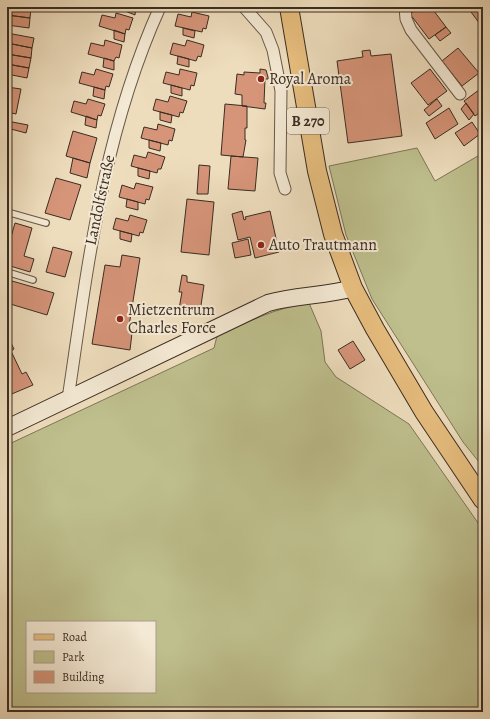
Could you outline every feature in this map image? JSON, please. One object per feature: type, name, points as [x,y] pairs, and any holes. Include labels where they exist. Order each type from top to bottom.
[{"type":"main road","name":"B 270","points":[[289,7],[317,171],[333,234],[353,288],[375,329],[424,412],[483,500]]},
{"type":"street","name":"Landolfstraße","points":[[68,399],[92,236],[102,184],[132,75],[160,7]]},
{"type":"street","points":[[244,7],[266,32],[273,50],[281,91],[280,173],[285,189]]},
{"type":"street","points":[[405,7],[406,19],[411,30],[460,94]]},
{"type":"street","points":[[7,428],[268,304],[282,299],[343,291],[353,288]]},
{"type":"lane","points":[[7,212],[46,224]]},
{"type":"lane","points":[[7,272],[33,280]]},
{"type":"green space","points":[[417,148],[435,181],[483,153],[483,467],[463,442],[372,299],[346,235],[329,166]]},
{"type":"green space","points":[[309,303],[321,331],[325,362],[336,377],[409,424],[483,530],[483,712],[7,712],[7,445],[214,348],[217,336],[284,308]]},
{"type":"building","points":[[7,7],[31,9],[30,18],[7,15]]},
{"type":"building","points":[[125,7],[136,7],[135,15],[125,11]]},
{"type":"building","points":[[420,7],[431,7],[446,27],[429,39],[410,14]]},
{"type":"building","points":[[478,7],[483,7],[483,28],[471,12]]},
{"type":"building","points":[[192,12],[209,16],[206,29],[203,28],[202,32],[175,26],[178,14],[191,17]]},
{"type":"building","points":[[116,13],[133,18],[129,30],[126,29],[125,34],[99,26],[102,15],[115,18]]},
{"type":"building","points":[[7,15],[30,18],[29,28],[7,25]]},
{"type":"building","points":[[446,27],[451,33],[440,41],[435,35]]},
{"type":"building","points":[[183,28],[195,31],[194,38],[183,35]]},
{"type":"building","points":[[114,30],[125,34],[124,42],[114,39]]},
{"type":"building","points":[[7,33],[34,38],[32,48],[7,43]]},
{"type":"building","points":[[105,40],[122,45],[119,58],[116,57],[114,61],[88,54],[91,43],[104,46]]},
{"type":"building","points":[[187,40],[204,45],[201,57],[198,56],[196,61],[170,54],[173,43],[185,46]]},
{"type":"building","points":[[7,43],[32,48],[31,58],[7,54]]},
{"type":"building","points":[[458,48],[479,73],[462,86],[442,61]]},
{"type":"building","points":[[370,50],[371,56],[391,54],[402,136],[348,143],[337,61],[363,57],[362,51]]},
{"type":"building","points":[[7,54],[31,58],[29,68],[7,64]]},
{"type":"building","points":[[178,56],[189,59],[189,67],[177,64]]},
{"type":"building","points":[[104,58],[114,61],[114,70],[103,67]]},
{"type":"building","points":[[7,64],[29,68],[27,78],[7,74]]},
{"type":"building","points":[[96,69],[113,74],[109,87],[106,86],[105,90],[79,83],[82,72],[94,75]]},
{"type":"building","points":[[180,69],[197,73],[194,86],[191,85],[190,90],[163,83],[166,72],[179,75]]},
{"type":"building","points":[[260,69],[266,70],[268,77],[268,79],[265,79],[265,109],[242,106],[242,95],[235,94],[237,74],[244,75],[244,72],[260,73]]},
{"type":"building","points":[[430,69],[447,91],[428,105],[411,83]]},
{"type":"building","points":[[171,85],[182,88],[182,96],[171,93]]},
{"type":"building","points":[[7,87],[21,89],[16,114],[7,112]]},
{"type":"building","points":[[94,87],[105,90],[104,99],[93,96]]},
{"type":"building","points":[[483,87],[483,110],[475,116],[464,101]]},
{"type":"building","points":[[170,96],[187,101],[183,113],[180,112],[179,117],[153,110],[156,99],[168,102]]},
{"type":"building","points":[[88,99],[105,104],[101,116],[98,115],[97,120],[71,112],[74,101],[86,104]]},
{"type":"building","points":[[437,99],[442,106],[429,116],[424,110]]},
{"type":"building","points":[[466,103],[474,114],[469,120],[461,109]]},
{"type":"building","points":[[225,104],[247,106],[247,128],[245,128],[246,140],[243,157],[221,155]]},
{"type":"building","points":[[449,108],[458,124],[435,139],[426,123]]},
{"type":"building","points":[[160,112],[172,115],[171,123],[160,120]]},
{"type":"building","points":[[86,116],[97,120],[96,128],[85,125]]},
{"type":"building","points":[[7,121],[28,125],[26,133],[7,128]]},
{"type":"building","points":[[472,122],[480,134],[464,146],[455,133]]},
{"type":"building","points":[[158,124],[175,129],[172,141],[169,140],[168,145],[141,138],[144,127],[157,130]]},
{"type":"building","points":[[7,128],[12,129],[7,152]]},
{"type":"building","points":[[73,131],[97,138],[90,163],[66,156]]},
{"type":"building","points":[[149,140],[161,143],[160,151],[149,148]]},
{"type":"building","points":[[148,152],[165,157],[161,169],[158,169],[157,173],[131,166],[134,155],[146,158]]},
{"type":"building","points":[[231,156],[258,158],[255,191],[228,189]]},
{"type":"building","points":[[73,158],[90,163],[87,178],[70,173]]},
{"type":"building","points":[[199,165],[210,166],[208,194],[197,194]]},
{"type":"building","points":[[138,168],[150,171],[149,179],[138,176]]},
{"type":"building","points":[[56,178],[81,185],[70,220],[45,213]]},
{"type":"building","points":[[136,183],[153,187],[149,200],[146,199],[145,204],[119,197],[122,185],[134,189]]},
{"type":"building","points":[[127,199],[138,202],[138,210],[126,207]]},
{"type":"building","points":[[187,199],[214,202],[209,255],[181,252]]},
{"type":"building","points":[[242,211],[244,220],[246,219],[245,217],[270,211],[279,252],[255,258],[250,237],[238,240],[232,214]]},
{"type":"building","points":[[130,215],[147,220],[143,233],[140,232],[139,236],[113,229],[116,218],[128,221]]},
{"type":"building","points":[[15,223],[32,228],[24,256],[34,259],[30,272],[7,265],[7,251]]},
{"type":"building","points":[[120,231],[132,234],[131,242],[120,239]]},
{"type":"building","points":[[248,239],[251,255],[235,258],[232,243]]},
{"type":"building","points":[[53,247],[72,252],[65,277],[46,272]]},
{"type":"building","points":[[122,255],[140,258],[128,332],[132,333],[130,350],[92,344],[105,265],[120,267]]},
{"type":"building","points":[[182,275],[187,276],[187,282],[204,285],[200,312],[179,309],[182,292],[179,292]]},
{"type":"building","points":[[12,281],[54,293],[47,315],[7,303],[7,296]]},
{"type":"building","points":[[7,335],[14,349],[11,351],[22,374],[26,372],[33,385],[7,396]]},
{"type":"building","points":[[353,341],[365,360],[350,369],[338,350]]},
{"type":"place","name":"Royal Aroma","points":[[261,79]]},
{"type":"place","name":"Auto Trautmann","points":[[261,245]]},
{"type":"place","name":"Mietzentrum Charles Force","points":[[120,319]]}]
